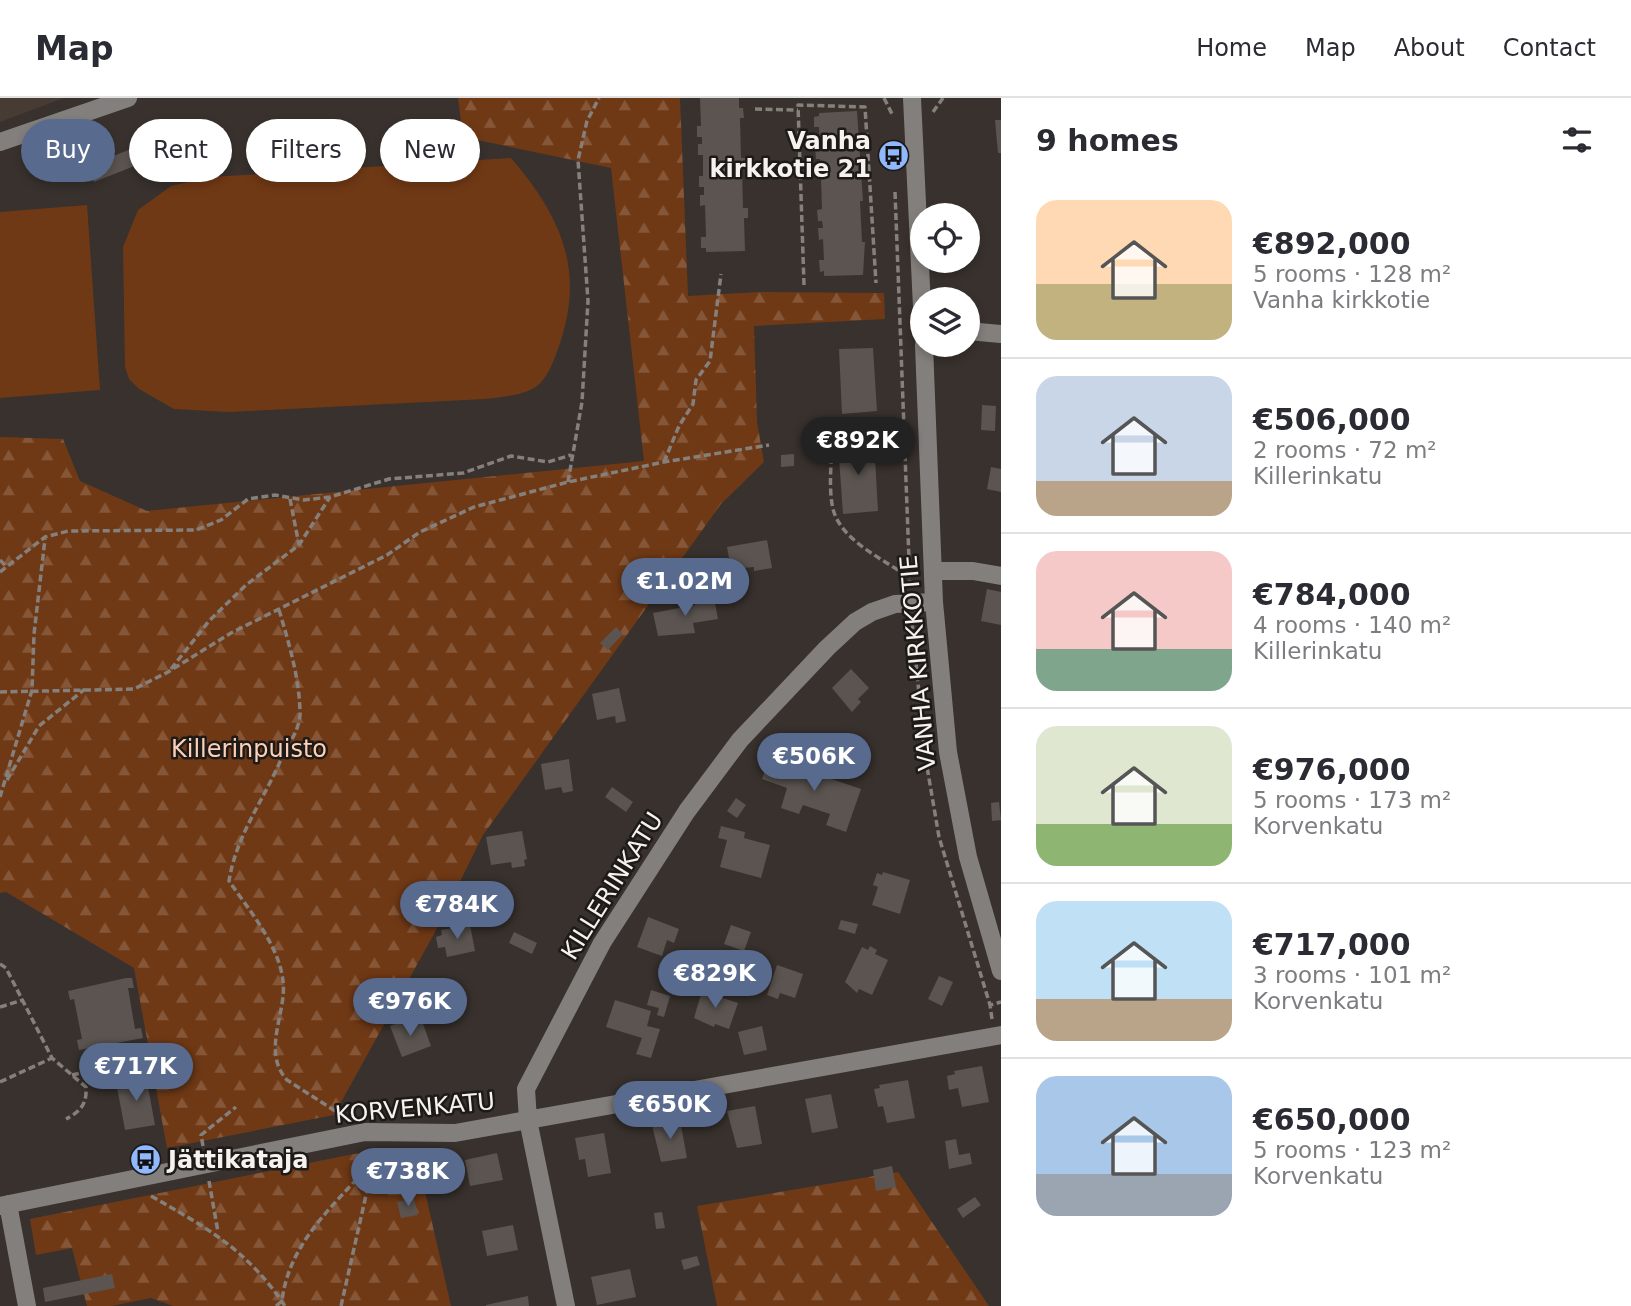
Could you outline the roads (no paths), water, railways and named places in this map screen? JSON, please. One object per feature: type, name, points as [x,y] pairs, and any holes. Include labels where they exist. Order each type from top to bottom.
[{"type":"street","points":[[0,142],[128,98]]},
{"type":"street","points":[[912,98],[921,287]]},
{"type":"street","points":[[980,332],[1001,334]]},
{"type":"street","name":"VANHA KIRKKOTIE","points":[[925,357],[934,602],[952,780],[968,857],[1001,971]]},
{"type":"street","points":[[934,571],[973,571],[1001,576]]},
{"type":"street","name":"KILLERINKATU","points":[[566,1306],[528,1121],[526,1089],[602,943],[687,811],[740,740],[825,649],[855,622],[872,612],[895,604],[934,602]]},
{"type":"street","name":"KORVENKATU","points":[[4,1205],[126,1181],[205,1157],[380,1131],[455,1133],[996,1029]]},
{"type":"street","points":[[4,1205],[27,1306]]},
{"type":"place","name":"Vanha kirkkotie 21","points":[[894,155]]},
{"type":"place","name":"Jättikataja","points":[[145,1160]]},
{"type":"park label","name":"Killerinpuisto","points":[[249,749]]}]
